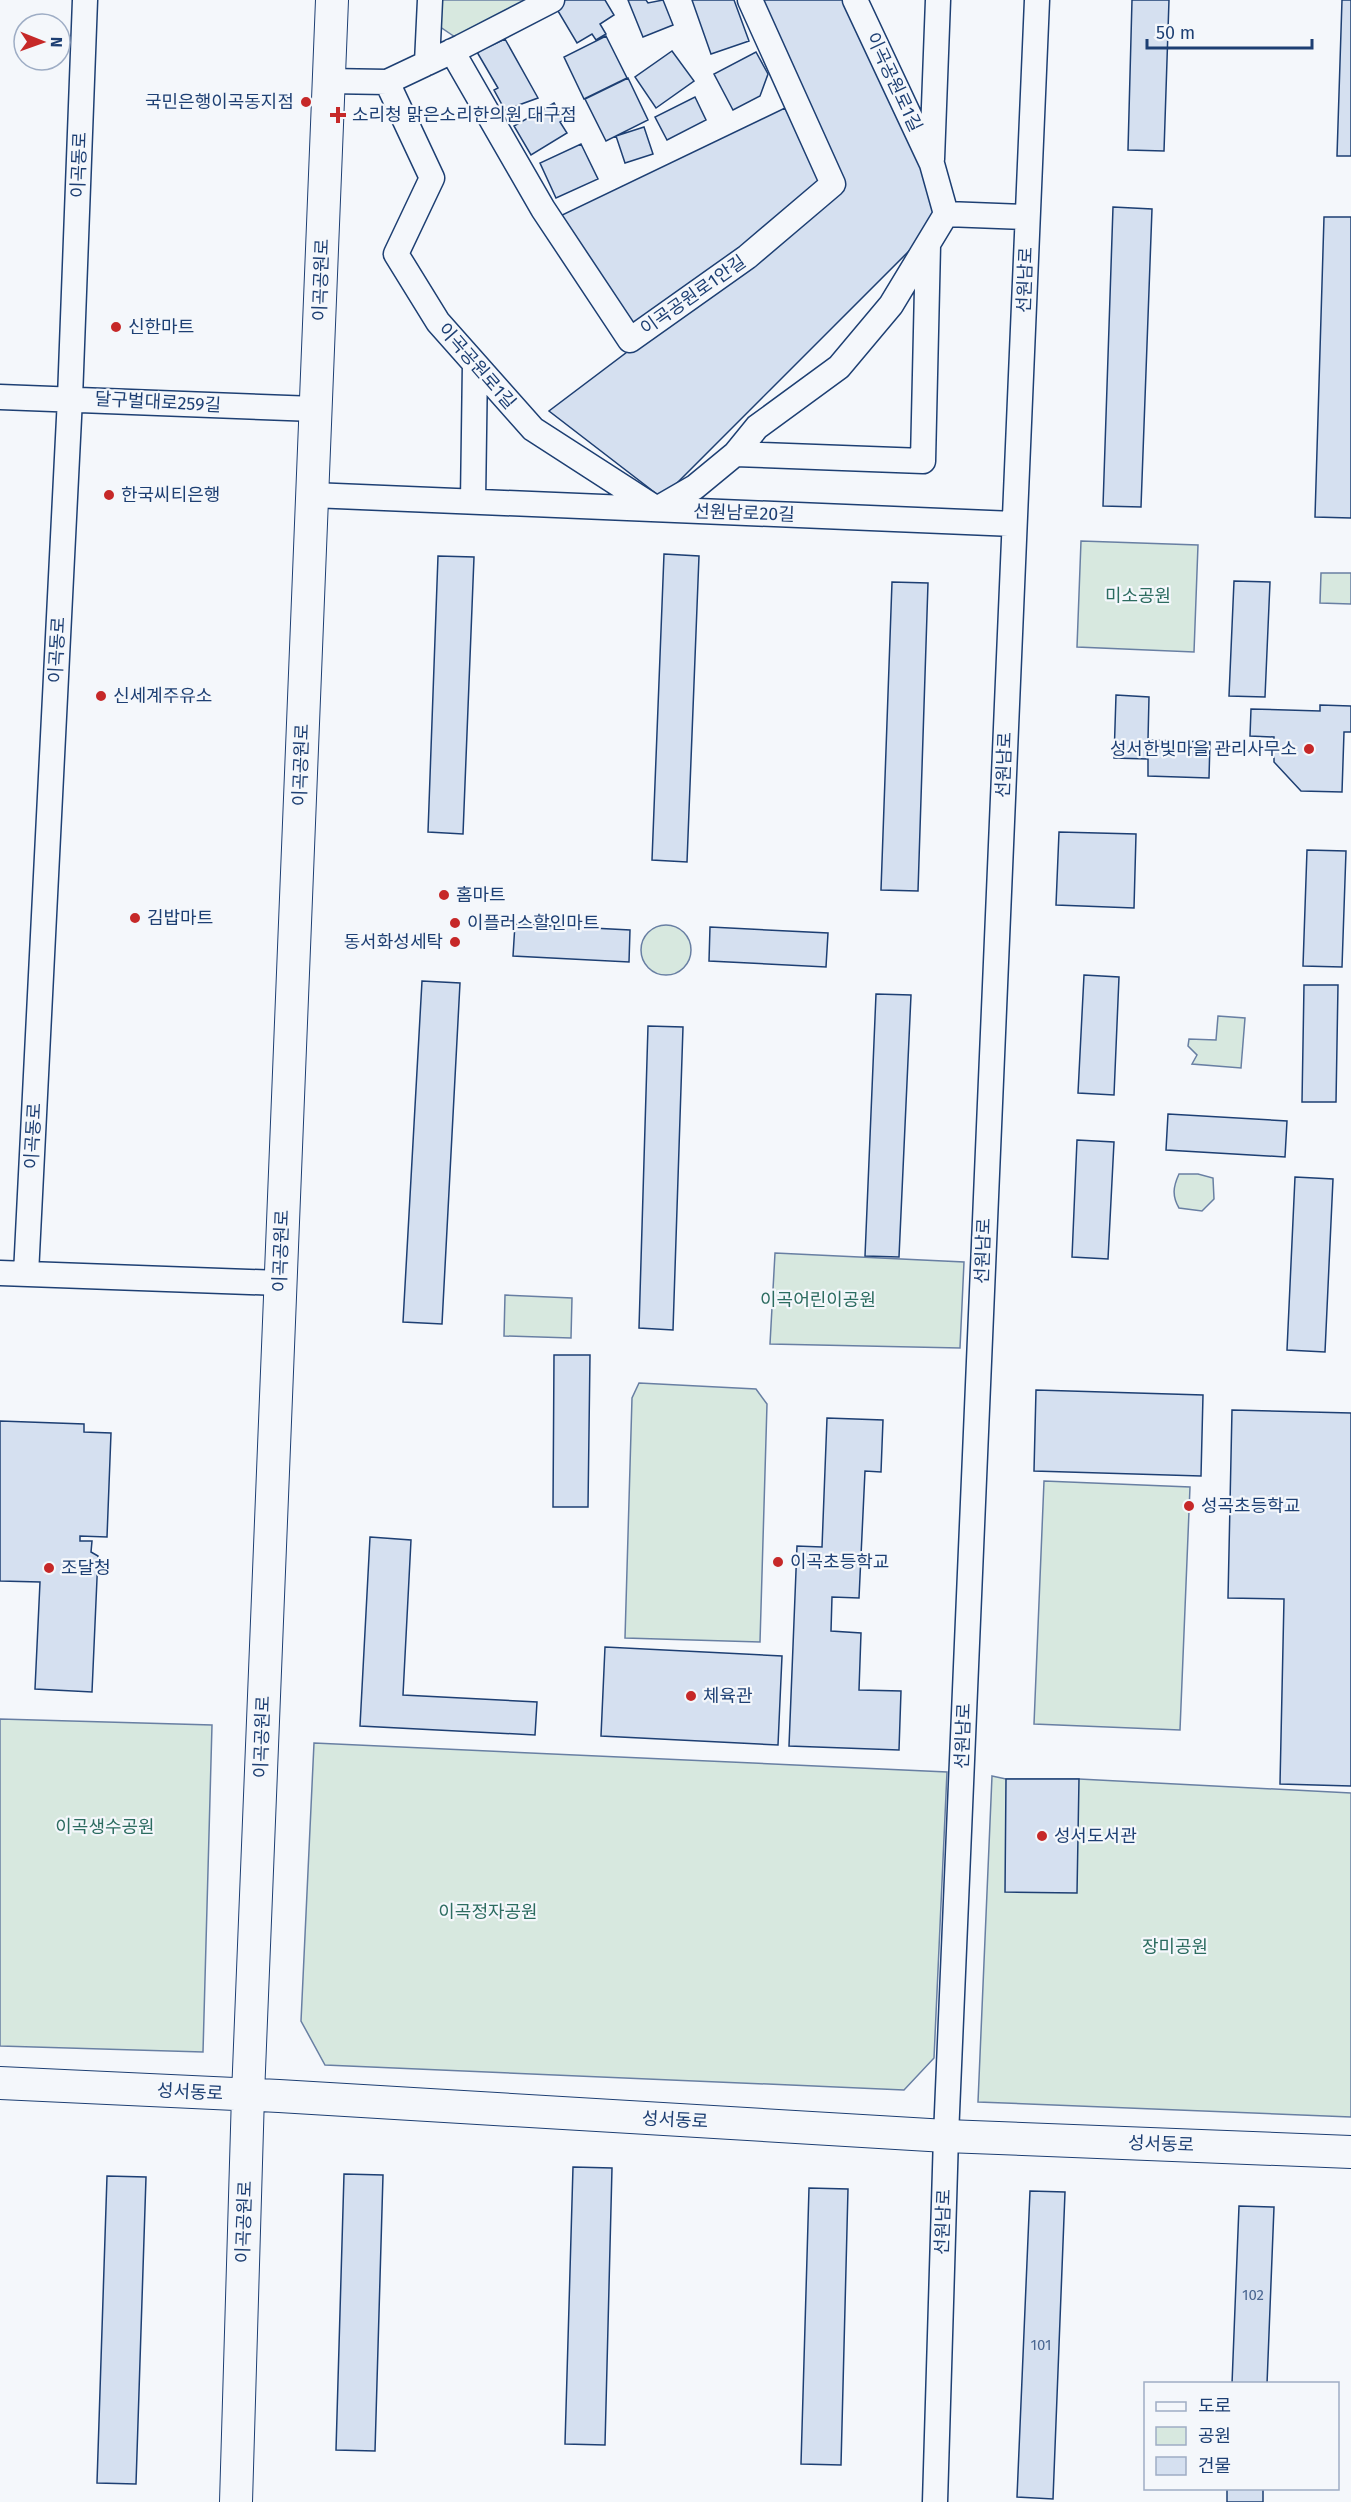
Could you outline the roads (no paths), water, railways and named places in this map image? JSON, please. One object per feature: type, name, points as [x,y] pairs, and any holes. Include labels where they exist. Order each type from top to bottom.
[{"type":"main road","name":"이곡공원로","points":[[236,2502],[248,2095],[332,0]]},
{"type":"main road","name":"성서동로","points":[[0,2083],[248,2095],[946,2136],[1351,2152]]},
{"type":"street","name":"이곡동로","points":[[26,1274],[70,398],[85,0]]},
{"type":"street","points":[[427,63],[430,0]]},
{"type":"street","points":[[328,81],[387,82],[552,0]]},
{"type":"street","name":"이곡공원로1안길","points":[[452,51],[543,209],[630,340],[747,257],[833,184],[750,0]]},
{"type":"street","name":"이곡공원로1길","points":[[855,0],[932,164],[946,214]]},
{"type":"street","name":"이곡공원로1길","points":[[932,164],[938,0]]},
{"type":"street","name":"선원남로","points":[[935,2502],[946,2136],[1037,0]]},
{"type":"street","name":"이곡공원로1길","points":[[387,82],[432,178],[396,254],[438,322],[533,429],[657,509]]},
{"type":"street","points":[[657,509],[695,487],[735,454],[757,427],[839,367],[891,304],[946,214],[1027,217]]},
{"type":"street","points":[[735,454],[923,461],[928,243]]},
{"type":"street","points":[[473,501],[475,364]]},
{"type":"street","name":"달구벌대로259길","points":[[0,397],[315,409]]},
{"type":"street","name":"선원남로20길","points":[[312,495],[1014,524]]},
{"type":"street","points":[[0,1273],[280,1282]]},
{"type":"place","name":"국민은행이곡동지점","points":[[306,102]]},
{"type":"place","name":"소리청 맑은소리한의원 대구점","points":[[338,115]]},
{"type":"place","name":"신한마트","points":[[116,327]]},
{"type":"place","name":"한국씨티은행","points":[[109,495]]},
{"type":"place","name":"신세계주유소","points":[[101,696]]},
{"type":"place","name":"성서한빛마을 관리사무소","points":[[1309,749]]},
{"type":"place","name":"홈마트","points":[[444,895]]},
{"type":"place","name":"김밥마트","points":[[135,918]]},
{"type":"place","name":"이플러스할인마트","points":[[455,923]]},
{"type":"place","name":"동서화성세탁","points":[[455,942]]},
{"type":"place","name":"성곡초등학교","points":[[1189,1506]]},
{"type":"place","name":"이곡초등학교","points":[[778,1562]]},
{"type":"place","name":"조달청","points":[[49,1568]]},
{"type":"place","name":"체육관","points":[[691,1696]]},
{"type":"place","name":"성서도서관","points":[[1042,1836]]},
{"type":"park label","name":"미소공원","points":[[1138,596]]},
{"type":"park label","name":"이곡어린이공원","points":[[818,1300]]},
{"type":"park label","name":"이곡생수공원","points":[[105,1827]]},
{"type":"park label","name":"이곡정자공원","points":[[488,1912]]},
{"type":"park label","name":"장미공원","points":[[1175,1947]]}]
